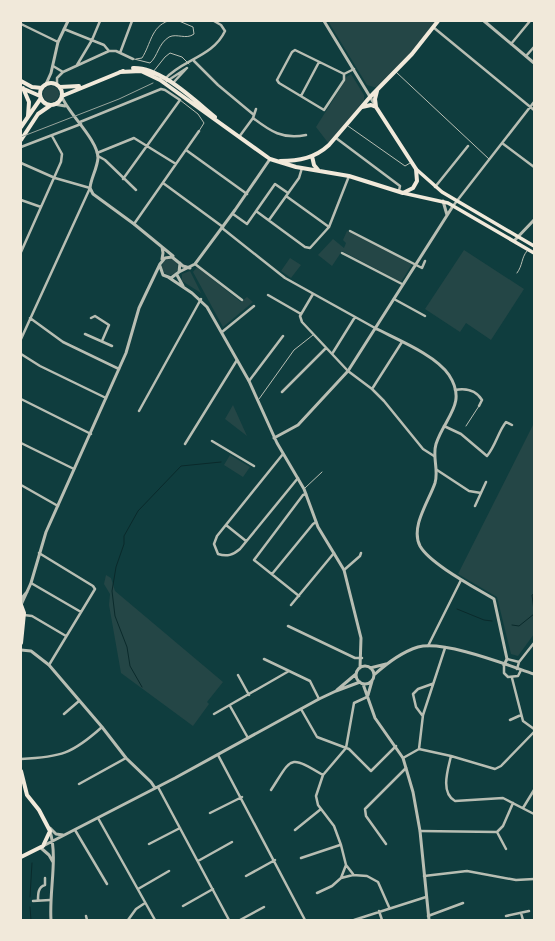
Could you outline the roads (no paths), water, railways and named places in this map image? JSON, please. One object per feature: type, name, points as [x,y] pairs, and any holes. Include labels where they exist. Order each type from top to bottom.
[{"type":"highway","points":[[276,161],[288,161],[312,156],[326,148],[348,125],[370,97],[395,72],[438,21]]},
{"type":"highway","points":[[21,140],[38,114],[53,105],[62,96],[83,86],[130,68],[140,68],[153,72],[175,86],[237,136]]},
{"type":"highway","points":[[120,72],[141,71],[165,80],[237,136],[270,159],[302,168],[349,176],[401,192],[411,190],[416,184],[418,178],[416,169],[376,107],[375,99],[378,89]]},
{"type":"highway","points":[[21,81],[32,87],[42,88]]},
{"type":"highway","points":[[21,127],[40,97],[42,88],[46,84],[51,83],[58,85],[83,86]]},
{"type":"highway","points":[[58,85],[62,96]]},
{"type":"highway","points":[[22,87],[40,97],[45,103],[53,105]]},
{"type":"highway","points":[[22,87],[29,102],[27,119]]},
{"type":"highway","points":[[362,107],[371,105],[376,107]]},
{"type":"highway","points":[[312,156],[314,165],[319,171]]},
{"type":"highway","points":[[21,605],[23,623],[21,643]]},
{"type":"highway","points":[[21,771],[27,795],[50,829],[42,847],[21,857]]},
{"type":"highway","points":[[21,792],[27,795]]},
{"type":"main road","points":[[416,169],[435,187],[534,246]]},
{"type":"main road","points":[[401,192],[443,201],[534,253]]},
{"type":"street","points":[[46,84],[53,66],[58,42],[68,21]]},
{"type":"street","points":[[76,66],[92,40],[100,21]]},
{"type":"street","points":[[120,53],[132,21]]},
{"type":"street","points":[[165,80],[194,61],[213,46],[222,36],[225,31],[221,25],[214,21]]},
{"type":"street","points":[[324,21],[366,88],[376,107]]},
{"type":"street","points":[[484,21],[534,63]]},
{"type":"street","points":[[512,44],[530,21]]},
{"type":"street","points":[[21,24],[58,42]]},
{"type":"street","points":[[433,27],[534,110]]},
{"type":"street","points":[[64,29],[106,46],[109,51]]},
{"type":"street","points":[[526,56],[534,47]]},
{"type":"street","points":[[294,50],[344,74],[344,80],[324,110],[279,83],[277,80],[294,50]]},
{"type":"street","points":[[58,85],[58,76],[63,72],[109,51],[120,53],[133,59]]},
{"type":"street","points":[[194,61],[268,130],[284,137],[306,135]]},
{"type":"street","points":[[301,96],[319,62]]},
{"type":"street","points":[[175,86],[174,80],[187,68],[189,64]]},
{"type":"street","points":[[53,66],[63,72]]},
{"type":"street","points":[[165,80],[187,68]]},
{"type":"street","points":[[344,74],[354,69]]},
{"type":"street","points":[[362,107],[366,98],[366,88]]},
{"type":"street","points":[[21,147],[52,136],[80,122],[161,90],[165,90],[180,100],[123,179]]},
{"type":"street","points":[[62,96],[68,109],[80,122],[98,154],[136,190]]},
{"type":"street","points":[[274,438],[298,425],[348,371],[447,214],[534,102]]},
{"type":"street","points":[[53,105],[68,109]]},
{"type":"street","points":[[237,136],[253,116],[256,109]]},
{"type":"street","points":[[134,224],[199,131]]},
{"type":"street","points":[[21,252],[55,178],[62,158],[52,136]]},
{"type":"street","points":[[98,154],[134,138],[176,164]]},
{"type":"street","points":[[336,138],[400,186],[401,192]]},
{"type":"street","points":[[502,143],[534,167]]},
{"type":"street","points":[[435,187],[468,146]]},
{"type":"street","points":[[186,150],[247,194]]},
{"type":"street","points":[[21,339],[90,188],[98,154]]},
{"type":"street","points":[[152,280],[159,276],[166,277],[178,273],[195,264],[233,214],[270,159]]},
{"type":"street","points":[[21,163],[55,178],[90,188],[93,194],[134,224],[184,267],[190,268]]},
{"type":"street","points":[[269,220],[299,178],[302,168]]},
{"type":"street","points":[[256,212],[310,248],[329,226],[349,176]]},
{"type":"street","points":[[162,183],[285,278],[441,365],[451,378],[457,404],[444,426],[436,444],[434,456],[437,470],[435,483],[418,525],[418,540],[424,552],[461,580],[494,599],[507,659],[504,665],[504,673],[508,677],[512,678],[518,676],[519,662],[534,643]]},
{"type":"street","points":[[233,214],[248,224],[275,184],[329,226]]},
{"type":"street","points":[[21,204],[22,200],[41,207]]},
{"type":"street","points":[[443,201],[447,214]]},
{"type":"street","points":[[514,241],[534,220]]},
{"type":"street","points":[[350,231],[422,268],[425,261]]},
{"type":"street","points":[[159,245],[163,251],[160,270],[166,277],[201,299],[222,332],[249,381],[274,438],[304,489],[316,522],[344,570],[361,638],[362,658],[360,668],[356,674],[336,691]]},
{"type":"street","points":[[342,253],[402,284]]},
{"type":"street","points":[[21,605],[31,583],[39,553],[58,506],[126,353],[139,308],[161,263],[167,257],[174,258]]},
{"type":"street","points":[[180,263],[178,273],[184,288]]},
{"type":"street","points":[[195,264],[242,300]]},
{"type":"street","points":[[313,294],[301,314],[301,320],[348,371],[372,389],[384,401],[423,449],[434,456]]},
{"type":"street","points":[[268,295],[301,314]]},
{"type":"street","points":[[394,298],[425,316]]},
{"type":"street","points":[[139,411],[201,299]]},
{"type":"street","points":[[222,332],[254,306]]},
{"type":"street","points":[[91,318],[95,316],[109,325],[102,341]]},
{"type":"street","points":[[332,354],[355,316]]},
{"type":"street","points":[[30,318],[63,342],[119,369]]},
{"type":"street","points":[[85,334],[112,346]]},
{"type":"street","points":[[249,381],[283,336]]},
{"type":"street","points":[[372,389],[402,342]]},
{"type":"street","points":[[282,392],[326,348]]},
{"type":"street","points":[[122,351],[126,353]]},
{"type":"street","points":[[21,354],[40,366],[106,398]]},
{"type":"street","points":[[185,444],[237,359]]},
{"type":"street","points":[[455,390],[464,389],[473,392],[481,398],[480,406]]},
{"type":"street","points":[[21,399],[91,434]]},
{"type":"street","points":[[444,426],[461,434],[486,456],[496,444],[501,428],[506,422],[512,425]]},
{"type":"street","points":[[212,441],[254,466]]},
{"type":"street","points":[[21,443],[75,469]]},
{"type":"street","points":[[283,454],[217,536],[214,544],[218,554],[224,556],[234,554],[298,478]]},
{"type":"street","points":[[437,470],[469,491],[481,493]]},
{"type":"street","points":[[475,506],[486,482]]},
{"type":"street","points":[[21,485],[58,506]]},
{"type":"street","points":[[299,596],[254,560],[303,495],[306,494]]},
{"type":"street","points":[[272,574],[312,524],[316,522]]},
{"type":"street","points":[[226,525],[246,541]]},
{"type":"street","points":[[39,553],[93,586],[95,589],[49,665]]},
{"type":"street","points":[[291,605],[334,553]]},
{"type":"street","points":[[344,570],[360,556],[361,553]]},
{"type":"street","points":[[428,646],[461,580]]},
{"type":"street","points":[[31,583],[81,612]]},
{"type":"street","points":[[21,599],[28,591]]},
{"type":"street","points":[[22,616],[32,616],[66,636]]},
{"type":"street","points":[[288,626],[355,658],[362,658]]},
{"type":"street","points":[[52,862],[49,855],[42,847],[53,843],[65,835],[248,739],[319,699],[336,691],[370,682],[386,664],[412,650],[428,646],[445,648],[534,674]]},
{"type":"street","points":[[419,749],[423,715],[445,648]]},
{"type":"street","points":[[21,650],[30,651],[49,665],[102,727],[126,758],[156,787],[180,828],[229,920]]},
{"type":"street","points":[[353,874],[346,865],[334,826],[318,805],[316,796],[324,775],[346,748],[354,703],[368,696],[374,676],[362,658]]},
{"type":"street","points":[[264,659],[310,681],[319,699]]},
{"type":"street","points":[[507,659],[519,662]]},
{"type":"street","points":[[360,668],[386,664]]},
{"type":"street","points":[[214,714],[289,671]]},
{"type":"street","points":[[356,674],[368,696],[375,718],[396,746],[403,758],[406,768],[413,792],[420,831],[428,918],[462,903]]},
{"type":"street","points":[[238,676],[249,695]]},
{"type":"street","points":[[512,678],[522,720],[534,729]]},
{"type":"street","points":[[423,715],[416,707],[413,694],[418,689],[432,684]]},
{"type":"street","points":[[64,714],[79,701]]},
{"type":"street","points":[[230,706],[248,739]]},
{"type":"street","points":[[301,709],[317,737],[346,748],[371,771],[396,746]]},
{"type":"street","points":[[510,720],[521,715]]},
{"type":"street","points":[[21,759],[58,756],[83,743],[102,727]]},
{"type":"street","points":[[403,758],[419,749],[494,768],[500,766],[534,732]]},
{"type":"street","points":[[218,755],[242,797],[305,920]]},
{"type":"street","points":[[451,756],[446,776],[448,794],[450,798],[455,801],[503,798],[534,814]]},
{"type":"street","points":[[79,784],[126,758]]},
{"type":"street","points":[[271,790],[286,767],[294,761],[300,761],[324,775]]},
{"type":"street","points":[[386,844],[366,816],[365,809],[406,768]]},
{"type":"street","points":[[522,808],[534,790]]},
{"type":"street","points":[[210,813],[242,797]]},
{"type":"street","points":[[420,831],[497,832],[503,826],[513,803]]},
{"type":"street","points":[[295,830],[321,809]]},
{"type":"street","points":[[98,818],[155,920]]},
{"type":"street","points":[[149,844],[180,828]]},
{"type":"street","points":[[50,829],[58,835],[65,835]]},
{"type":"street","points":[[50,829],[53,843],[50,900],[51,920]]},
{"type":"street","points":[[75,830],[107,884]]},
{"type":"street","points":[[497,832],[506,849]]},
{"type":"street","points":[[198,861],[232,842]]},
{"type":"street","points":[[301,858],[341,845]]},
{"type":"street","points":[[246,876],[275,860]]},
{"type":"street","points":[[341,878],[346,865]]},
{"type":"street","points":[[138,889],[169,871]]},
{"type":"street","points":[[424,876],[467,871],[516,880],[534,879]]},
{"type":"street","points":[[317,893],[332,886],[341,878],[353,874],[367,876],[378,882],[389,907]]},
{"type":"street","points":[[38,900],[38,892],[40,888],[45,885],[45,878]]},
{"type":"street","points":[[183,906],[213,889]]},
{"type":"street","points":[[354,920],[389,907],[426,896]]},
{"type":"street","points":[[33,901],[50,900]]},
{"type":"street","points":[[128,920],[136,909],[145,903]]},
{"type":"street","points":[[240,920],[264,908]]},
{"type":"street","points":[[378,911],[382,920]]},
{"type":"street","points":[[506,916],[528,911]]},
{"type":"street","points":[[521,913],[523,920]]},
{"type":"street","points":[[86,916],[87,920]]},
{"type":"lane","points":[[133,59],[142,58],[154,32],[160,25],[168,21]]},
{"type":"lane","points":[[133,59],[150,63],[158,48],[169,38],[176,36],[189,37],[194,34],[193,28],[179,21]]},
{"type":"lane","points":[[153,72],[164,57],[170,53],[182,57],[189,64]]},
{"type":"lane","points":[[395,72],[489,159]]},
{"type":"lane","points":[[180,100],[202,118],[204,123],[199,131]]},
{"type":"lane","points":[[348,125],[405,166],[412,162]]},
{"type":"lane","points":[[517,273],[522,267],[523,256],[528,249]]},
{"type":"lane","points":[[257,402],[294,350],[313,334]]},
{"type":"lane","points":[[466,426],[480,406]]},
{"type":"lane","points":[[304,489],[322,472]]},
{"type":"waterway","points":[[142,687],[130,666],[127,647],[115,616],[112,591],[116,567],[124,544],[124,536],[138,511],[181,466],[221,462]]},
{"type":"waterway","points":[[534,594],[532,595],[534,611]]},
{"type":"waterway","points":[[457,609],[484,620],[492,621]]},
{"type":"waterway","points":[[512,625],[519,626],[534,614]]},
{"type":"waterway","points":[[30,897],[32,863]]},
{"type":"waterway","points":[[30,907],[31,920]]},
{"type":"tram line","points":[[21,137],[119,99],[153,83]]}]
